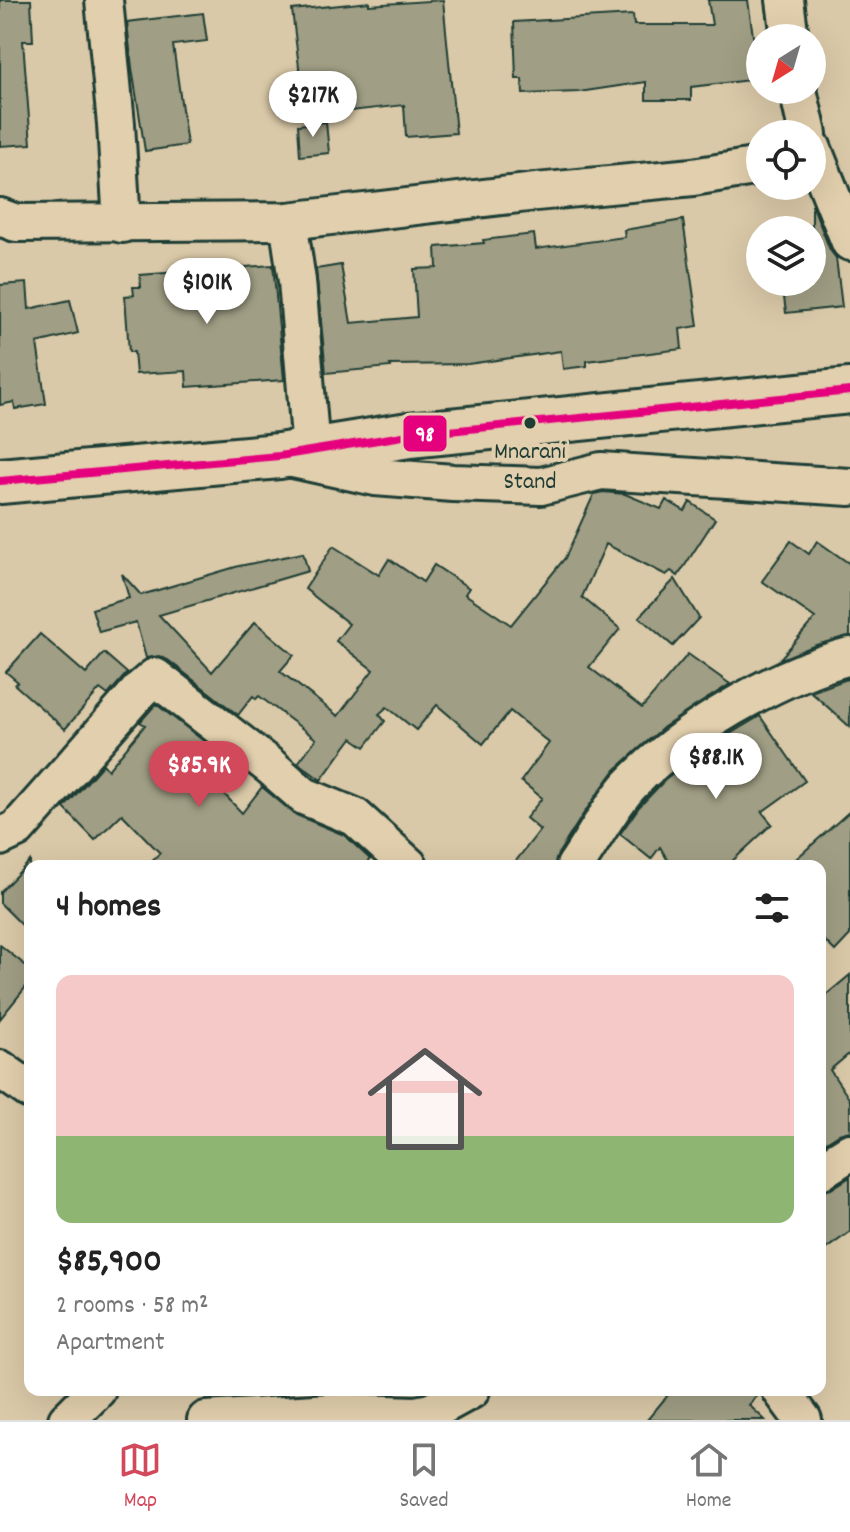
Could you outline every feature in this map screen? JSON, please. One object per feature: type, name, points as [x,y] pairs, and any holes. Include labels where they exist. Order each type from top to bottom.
[{"type":"street","points":[[104,0],[122,224]]},
{"type":"street","points":[[785,0],[788,24]]},
{"type":"street","points":[[0,217],[16,223],[288,221],[693,177],[746,164]]},
{"type":"street","points":[[826,189],[850,242]]},
{"type":"street","points":[[288,221],[297,281],[295,453]]},
{"type":"street","points":[[0,481],[295,453],[409,435],[850,391]]},
{"type":"street","points":[[295,453],[375,477],[541,486],[601,471],[843,496]]},
{"type":"street","points":[[579,860],[629,786],[685,738],[735,706],[822,663],[850,656]]},
{"type":"street","points":[[0,837],[17,829],[155,677],[304,796],[355,817],[402,860]]},
{"type":"street","points":[[0,1069],[24,1086]]},
{"type":"street","points":[[826,1167],[850,1152]]},
{"type":"street","points":[[67,1420],[91,1396]]},
{"type":"street","points":[[206,1420],[330,1412],[416,1415],[431,1412],[460,1396]]},
{"type":"street","points":[[785,1396],[803,1420]]},
{"type":"building","points":[[0,0],[31,0],[33,41],[23,41],[31,144],[0,146]]},
{"type":"building","points":[[443,0],[456,133],[406,137],[404,105],[305,116],[292,10],[369,2],[369,5]]},
{"type":"building","points":[[708,0],[748,0],[751,24],[746,24],[746,81],[691,87],[691,100],[646,100],[646,82],[579,92],[523,94],[522,79],[516,79],[514,22],[633,15],[634,25],[712,25]]},
{"type":"building","points":[[203,13],[207,41],[173,45],[187,145],[145,151],[127,22]]},
{"type":"building","points":[[326,122],[329,153],[300,156],[298,125]]},
{"type":"building","points":[[683,220],[698,326],[680,329],[682,349],[587,361],[587,366],[563,369],[561,351],[468,364],[390,365],[326,373],[316,269],[341,265],[351,323],[417,317],[414,269],[437,268],[436,247],[534,234],[536,249],[625,237],[624,230]]},
{"type":"building","points":[[826,240],[836,258],[842,307],[786,313],[784,296],[826,296]]},
{"type":"building","points":[[273,265],[284,380],[187,387],[186,371],[136,374],[134,352],[129,352],[125,296],[134,295],[133,287],[141,287],[140,275]]},
{"type":"building","points":[[27,283],[29,309],[70,300],[78,333],[37,343],[46,404],[15,409],[14,402],[0,405],[0,285]]},
{"type":"building","points":[[594,494],[625,494],[661,509],[666,500],[685,511],[690,502],[715,519],[678,576],[671,571],[666,575],[606,544],[582,597],[620,629],[589,667],[642,708],[688,654],[730,684],[664,727],[615,770],[556,860],[517,860],[540,830],[526,818],[542,798],[521,781],[549,743],[510,711],[483,744],[437,705],[416,730],[387,707],[379,714],[385,721],[365,747],[352,738],[321,780],[298,763],[316,739],[259,696],[256,699],[253,696],[238,715],[168,660],[159,656],[146,658],[136,622],[99,632],[92,609],[129,598],[122,574],[141,595],[239,566],[303,553],[308,571],[159,615],[212,672],[255,622],[294,655],[280,671],[338,716],[373,670],[336,641],[349,624],[305,589],[333,546],[379,575],[389,559],[423,582],[434,565],[469,588],[465,594],[511,625],[565,558]]},
{"type":"building","points":[[791,541],[809,554],[817,541],[850,564],[850,636],[779,660],[815,618],[762,581]]},
{"type":"building","points":[[675,579],[699,618],[673,646],[639,617]]},
{"type":"building","points":[[40,634],[86,674],[104,653],[127,673],[108,695],[100,689],[65,729],[15,685],[18,682],[6,672]]},
{"type":"building","points":[[850,678],[850,727],[811,692]]},
{"type":"building","points":[[156,704],[218,752],[202,771],[242,813],[262,787],[296,815],[344,835],[370,859],[152,860],[160,853],[122,814],[95,840],[64,808],[103,764],[108,770],[145,725],[140,722]]},
{"type":"building","points":[[760,716],[805,781],[762,812],[772,824],[733,860],[668,860],[660,847],[651,859],[620,834],[639,807],[665,780],[715,743]]},
{"type":"building","points":[[850,811],[850,935],[835,951],[826,942],[826,860],[795,860]]},
{"type":"building","points":[[24,867],[24,927],[0,903],[0,892]]},
{"type":"building","points":[[0,945],[24,964],[24,989],[0,1019]]},
{"type":"building","points":[[850,975],[850,1053],[830,1070],[850,1100],[850,1131],[826,1142],[826,995]]},
{"type":"building","points":[[850,1177],[850,1232],[826,1249],[826,1190]]},
{"type":"building","points":[[667,1396],[757,1396],[749,1405],[765,1420],[647,1420]]},
{"type":"transit line","name":"98","points":[[0,481],[279,456],[409,435],[850,391]]},
{"type":"place","name":"Mnarani Stand","points":[[530,423]]}]
